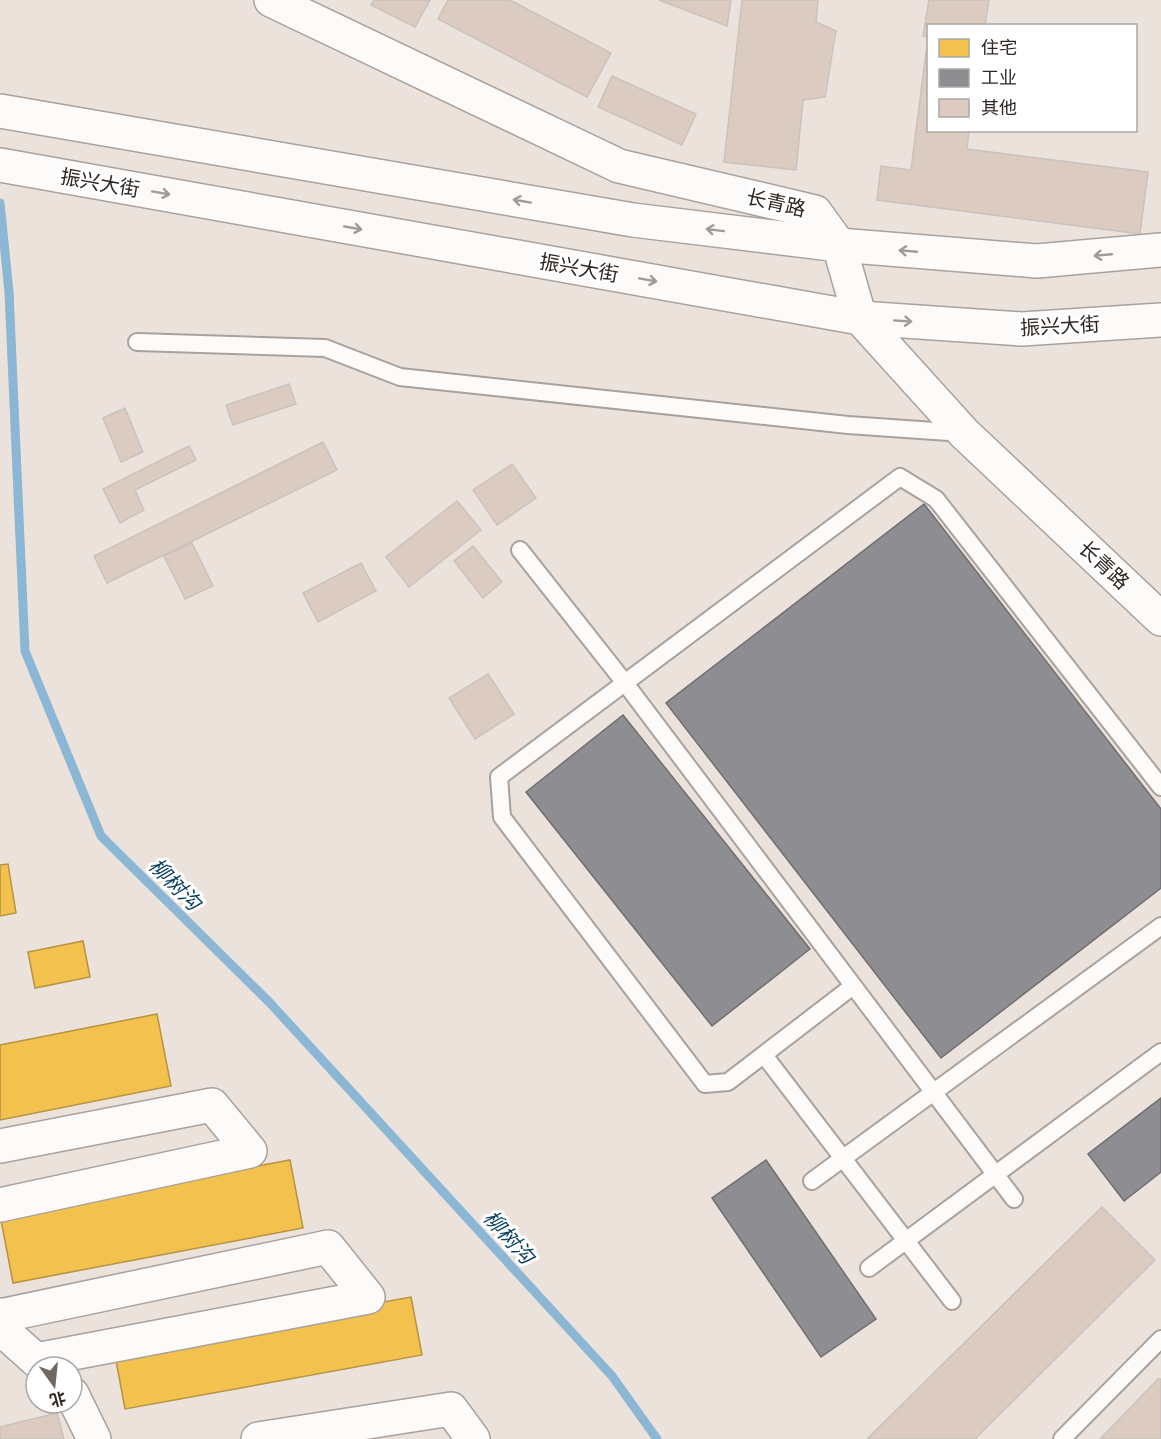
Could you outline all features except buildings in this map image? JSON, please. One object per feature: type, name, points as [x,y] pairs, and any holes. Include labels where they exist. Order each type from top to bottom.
[{"type":"street","name":"长青路","points":[[271,0],[619,166],[815,212],[839,245],[860,318],[964,434],[1161,619]]},
{"type":"street","points":[[0,111],[633,220],[839,245],[1037,261],[1161,250]]},
{"type":"street","name":"振兴大街","points":[[0,165],[860,318],[1022,329],[1161,320]]},
{"type":"street","points":[[0,1146],[212,1105],[250,1150],[0,1205]]},
{"type":"street","points":[[30,1355],[9,1336],[0,1316],[328,1247],[368,1298],[84,1355]]},
{"type":"street","points":[[258,1439],[451,1410],[473,1439]]},
{"type":"street","points":[[82,1415],[94,1439]]},
{"type":"lane","points":[[137,342],[325,348],[400,376],[848,425],[964,434]]},
{"type":"lane","points":[[853,986],[728,1082],[705,1084],[502,817],[499,777],[900,477],[936,499],[1161,787]]},
{"type":"lane","points":[[520,550],[625,683],[1014,1199]]},
{"type":"lane","points":[[812,1181],[1159,931]]},
{"type":"lane","points":[[869,1268],[1161,1052]]},
{"type":"lane","points":[[764,1055],[952,1301]]},
{"type":"lane","points":[[1062,1439],[1161,1339]]},
{"type":"waterway","name":"柳树沟","points":[[0,203],[9,292],[25,651],[101,836],[270,1003],[612,1376],[657,1439]]}]
